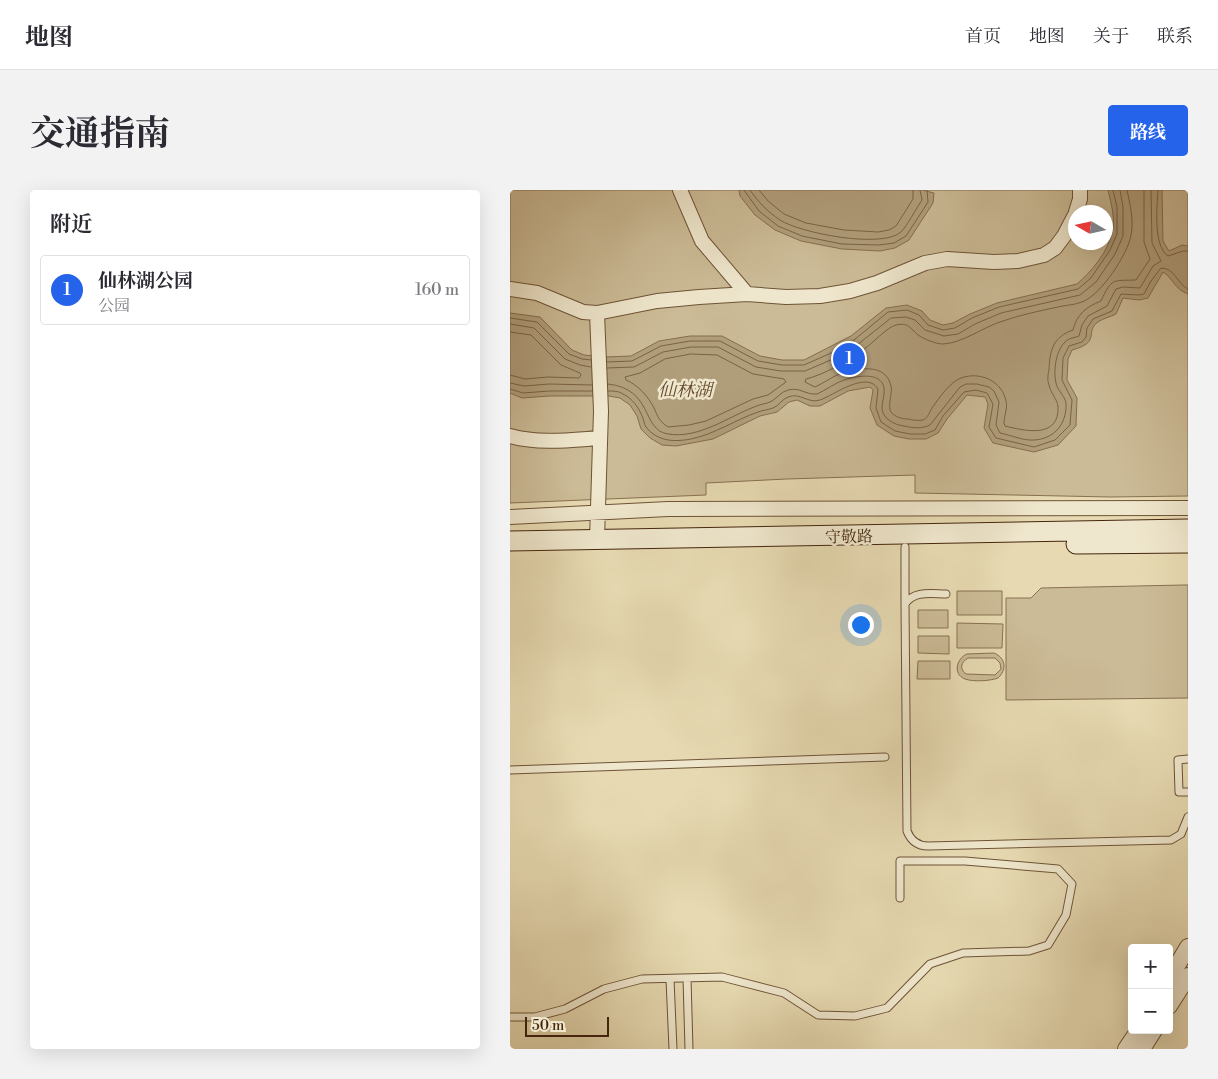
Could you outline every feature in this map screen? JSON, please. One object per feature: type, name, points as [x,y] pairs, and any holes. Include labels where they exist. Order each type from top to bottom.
[{"type":"main road","name":"守敬路","points":[[510,541],[1188,529]]},
{"type":"main road","name":"守敬路","points":[[510,554],[1188,543]]},
{"type":"street","points":[[680,190],[702,241],[747,294]]},
{"type":"street","points":[[1078,205],[1080,190]]},
{"type":"street","points":[[510,289],[537,293],[583,312],[598,312],[657,301],[747,294],[786,297],[820,296],[850,291],[877,283],[925,263],[947,259],[994,262],[1031,259],[1044,255],[1055,248],[1068,228]]},
{"type":"street","points":[[597,540],[601,411],[598,312]]},
{"type":"street","points":[[510,436],[545,440],[600,438]]},
{"type":"street","points":[[510,517],[668,508],[1188,508]]},
{"type":"street","points":[[1173,972],[1188,947]]},
{"type":"street","points":[[1173,1000],[1188,976]]},
{"type":"street","points":[[1126,1049],[1136,1034]]},
{"type":"street","points":[[1142,1049],[1151,1034]]},
{"type":"lane","points":[[905,547],[907,831],[914,842],[928,846],[1171,840],[1181,834],[1188,817]]},
{"type":"lane","points":[[905,604],[916,594],[946,594]]},
{"type":"lane","points":[[510,770],[885,757]]},
{"type":"lane","points":[[1188,760],[1178,760],[1179,792],[1188,792]]},
{"type":"lane","points":[[510,1016],[535,1017],[565,1009],[604,990],[642,979],[722,977],[784,992],[818,1015],[855,1016],[887,1008],[930,964],[963,953],[1029,951],[1048,945],[1066,915],[1072,884],[1058,869],[965,861],[900,862],[900,898]]},
{"type":"lane","points":[[687,978],[689,1049]]},
{"type":"lane","points":[[670,979],[673,1049]]},
{"type":"shaded area","points":[[510,190],[1188,190],[1188,496],[1111,497],[915,493],[915,475],[706,483],[706,495],[510,503]]},
{"type":"shaded area","points":[[1188,585],[1188,698],[1006,700],[1006,598],[1031,598],[1041,588]]},
{"type":"shaded area","points":[[957,591],[1002,591],[1002,615],[957,615]]},
{"type":"shaded area","points":[[918,610],[948,610],[948,628],[918,628]]},
{"type":"shaded area","points":[[957,623],[1003,624],[1002,648],[957,648]]},
{"type":"shaded area","points":[[918,636],[949,636],[949,654],[918,653]]},
{"type":"shaded area","points":[[994,653],[998,655],[1004,664],[1001,675],[991,680],[977,681],[961,677],[958,674],[957,666],[967,654]],"holes":[[[968,658],[995,658],[1000,663],[1001,669],[995,675],[966,674],[962,670],[962,664]]]},
{"type":"shaded area","points":[[918,661],[950,661],[950,679],[917,679]]},
{"type":"water","points":[[739,190],[922,190],[934,193],[933,203],[909,240],[895,248],[880,251],[842,249],[801,241],[775,230],[755,215],[740,196]]},
{"type":"water","name":"仙林湖","points":[[1108,190],[1162,190],[1163,241],[1169,251],[1182,245],[1188,246],[1188,294],[1179,289],[1163,272],[1148,298],[1139,300],[1123,298],[1116,314],[1102,319],[1094,326],[1087,344],[1072,350],[1068,359],[1067,380],[1077,398],[1076,426],[1058,445],[1034,452],[993,443],[984,428],[988,404],[985,397],[967,395],[938,433],[926,439],[909,439],[894,436],[877,425],[870,408],[873,390],[870,387],[848,391],[820,406],[810,406],[797,400],[789,402],[777,412],[760,416],[713,439],[676,446],[662,445],[650,438],[641,429],[637,416],[630,405],[620,398],[609,396],[549,396],[522,398],[510,393],[510,313],[540,317],[572,350],[584,355],[605,357],[631,356],[659,341],[690,336],[722,336],[760,356],[782,360],[804,360],[851,336],[886,308],[907,305],[922,311],[930,320],[943,325],[953,323],[997,303],[1077,284],[1088,274],[1105,250],[1113,250],[1112,205]]},
{"type":"place","name":"仙林湖公园","points":[[849,359]]}]
